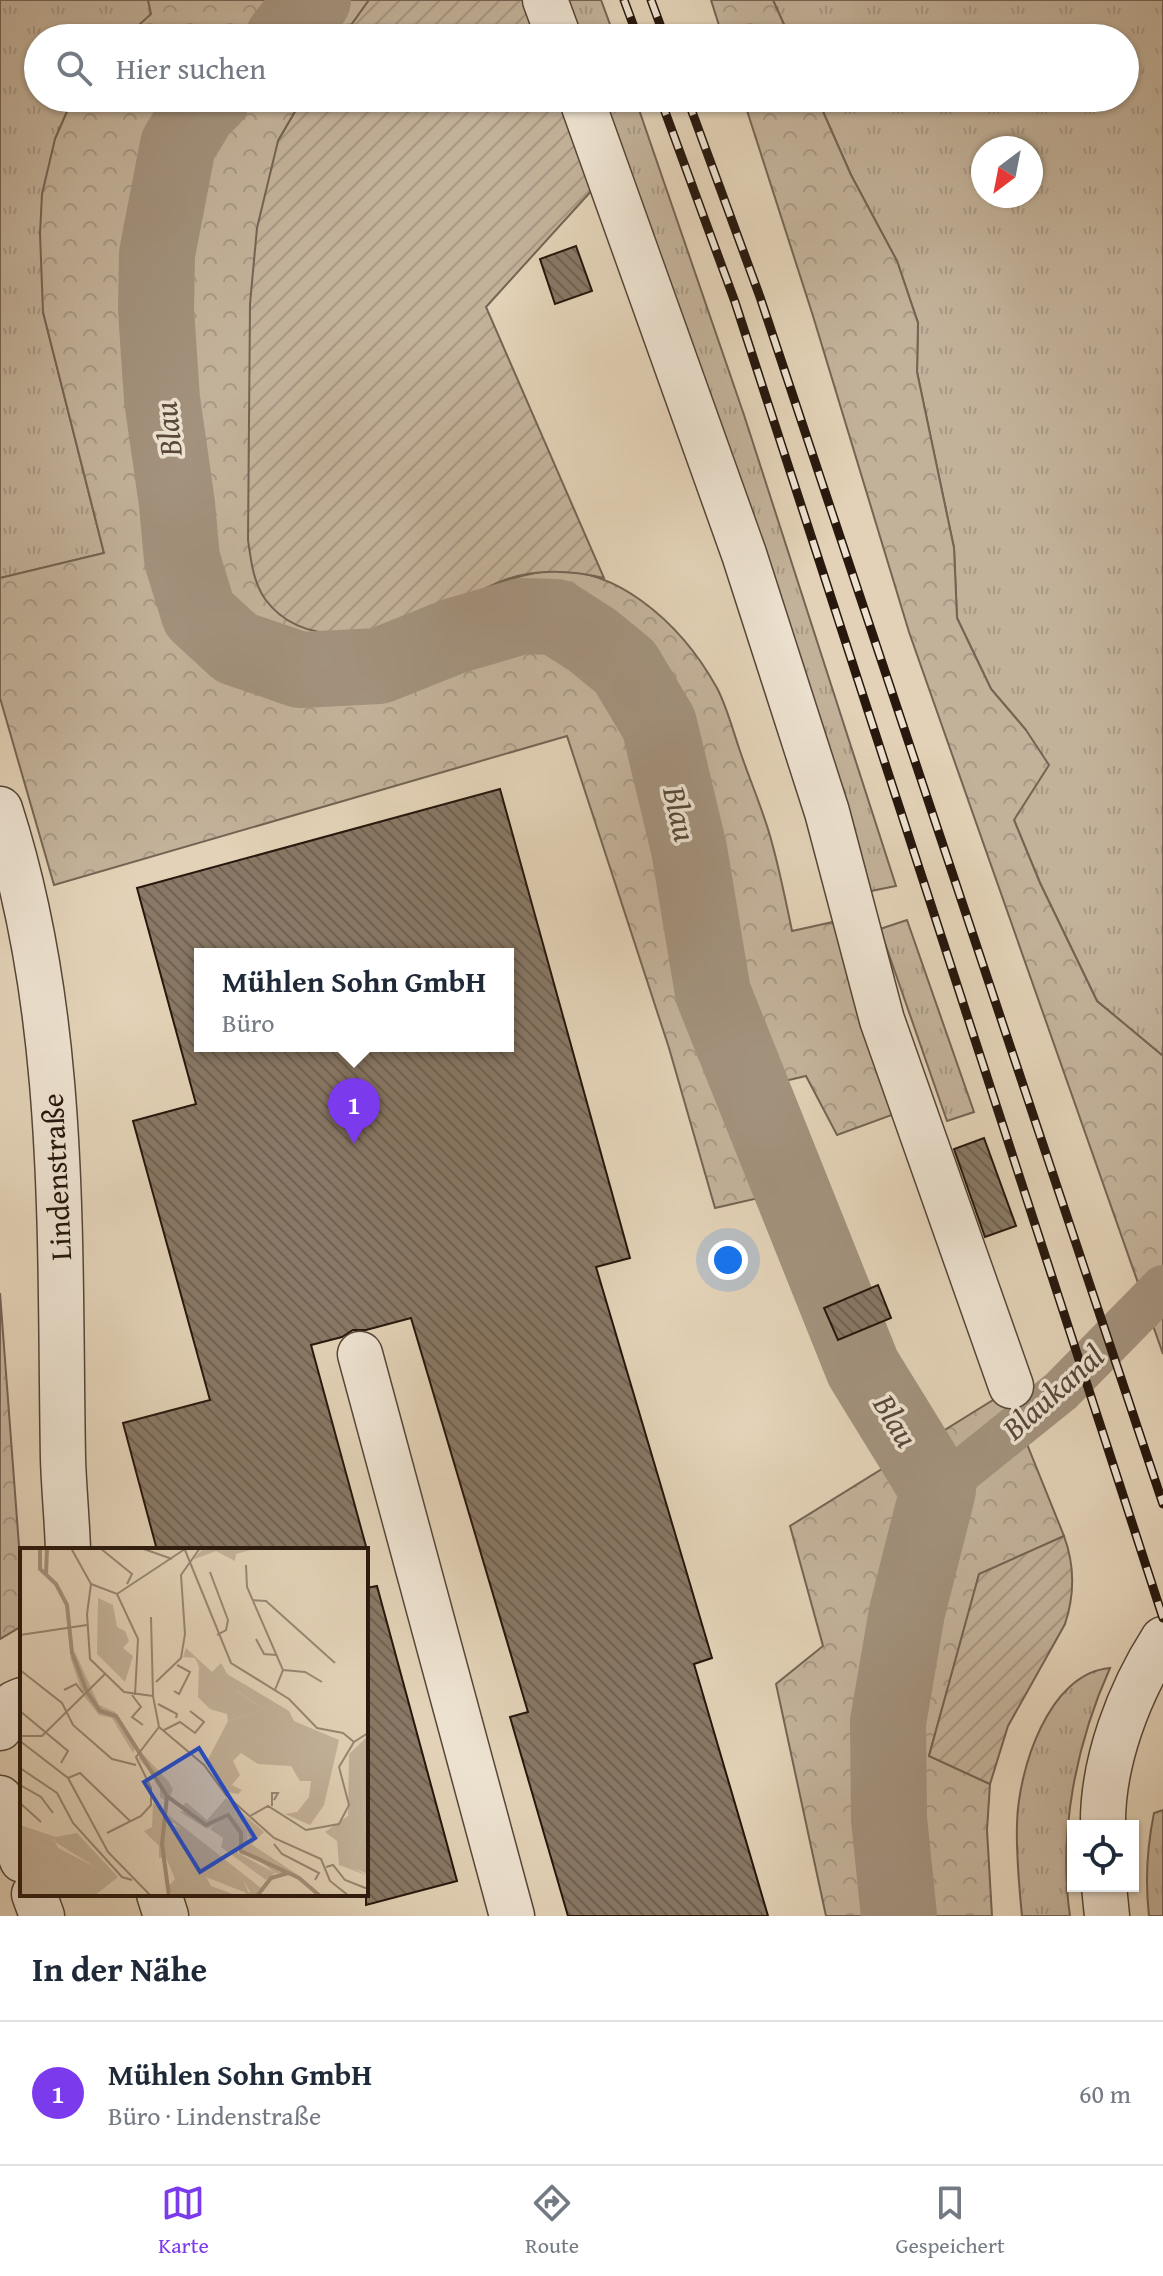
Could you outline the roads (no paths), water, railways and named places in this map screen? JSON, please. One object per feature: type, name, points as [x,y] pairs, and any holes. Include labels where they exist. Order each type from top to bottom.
[{"type":"street","points":[[545,0],[554,24]]},
{"type":"street","points":[[586,112],[744,554],[827,812],[882,1020],[1011,1386]]},
{"type":"street","name":"Lindenstraße","points":[[0,809],[16,856],[15,929],[50,1061],[61,1216],[63,1461],[68,1548]]},
{"type":"street","points":[[360,1354],[512,1916]]},
{"type":"street","points":[[1104,1820],[1111,1765],[1128,1703],[1163,1639]]},
{"type":"street","points":[[0,1728],[15,1703],[20,1701]]},
{"type":"street","points":[[0,1798],[20,1854]]},
{"type":"street","points":[[1105,1892],[1107,1916]]},
{"type":"street","points":[[35,1896],[42,1916]]},
{"type":"street","points":[[160,1896],[166,1916]]},
{"type":"waterway","name":"Blau","points":[[294,24],[313,0]]},
{"type":"waterway","name":"Blau","points":[[198,112],[178,145],[157,254],[156,310],[162,399],[182,559],[199,614],[236,648],[300,670],[379,666],[454,636],[522,616],[556,617],[592,640],[625,667],[659,724],[689,849],[713,993],[863,1368],[938,1490],[907,1612],[888,1722],[889,1819],[899,1916]]},
{"type":"waterway","name":"Blaukanal","points":[[938,1490],[1061,1391],[1163,1287]]},
{"type":"railway","points":[[624,0],[633,24]]},
{"type":"railway","points":[[651,0],[660,24]]},
{"type":"railway","points":[[665,112],[735,302],[1163,1618]]},
{"type":"railway","points":[[692,112],[760,297],[1163,1504]]},
{"type":"place","name":"Mühlen Sohn GmbH","points":[[354,1144]]}]
